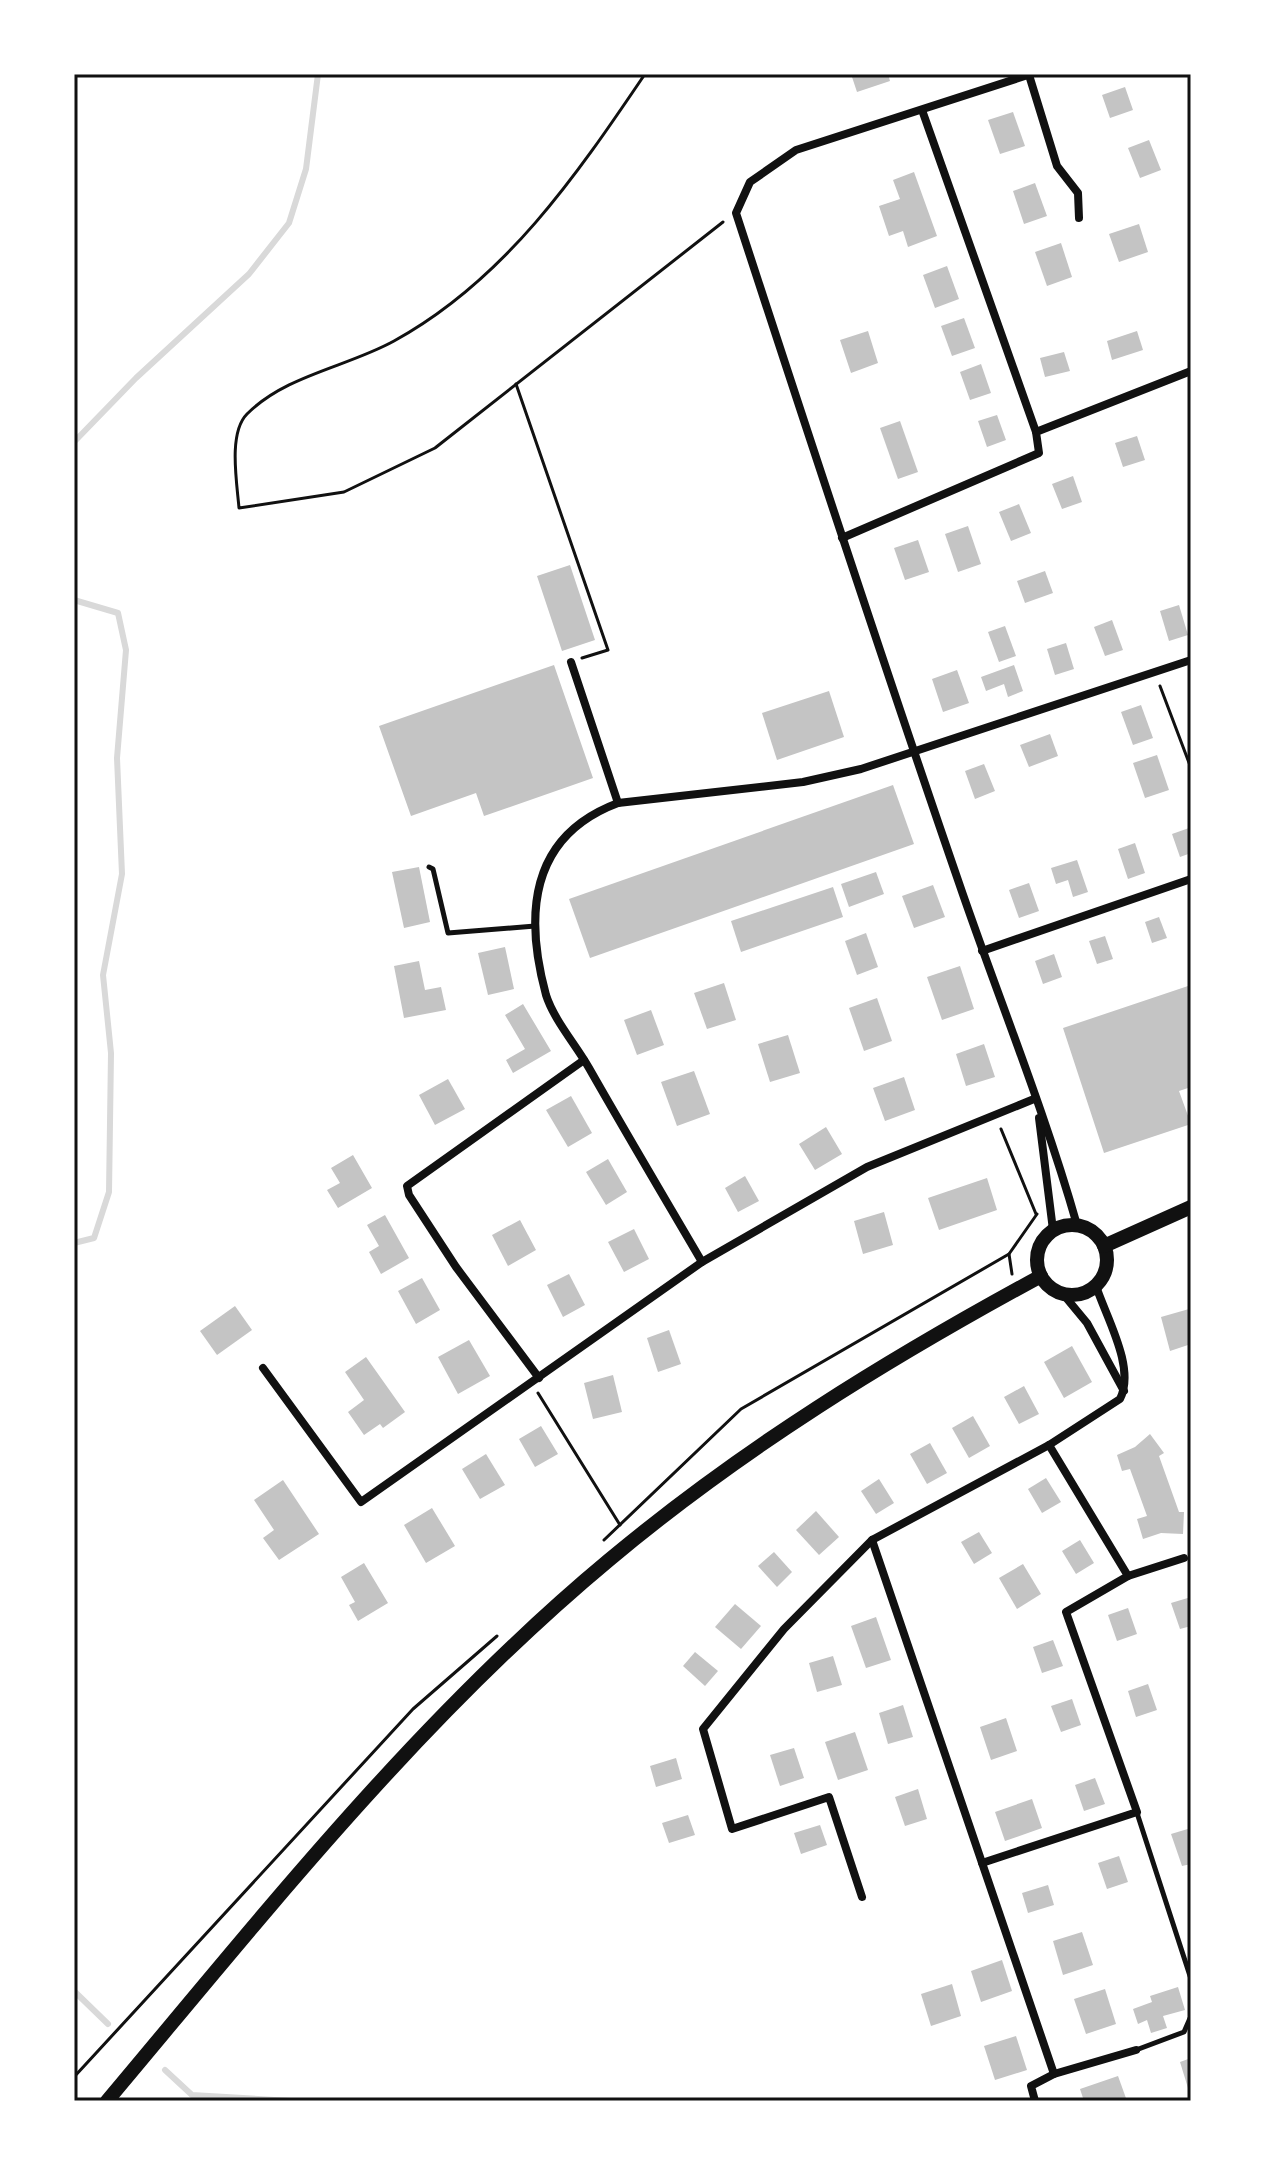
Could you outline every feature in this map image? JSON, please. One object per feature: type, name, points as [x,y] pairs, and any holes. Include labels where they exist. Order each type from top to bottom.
[{"type":"main road","points":[[1104,1246],[1191,1207]]},
{"type":"main road","points":[[1077,1225],[1096,1234],[1104,1246],[1107,1259],[1105,1272],[1096,1286],[1080,1294],[1063,1294],[1049,1287],[1041,1276],[1039,1249],[1053,1230],[1077,1225]]},
{"type":"main road","points":[[107,2101],[260,1920],[421,1740],[516,1644],[607,1561],[734,1462],[836,1392],[1041,1276]]},
{"type":"street","points":[[1077,1225],[1053,1139],[1034,1099],[914,753],[736,213],[750,182],[796,150],[1030,74],[1057,166],[1078,193],[1079,218]]},
{"type":"street","points":[[842,538],[1039,453],[1036,432],[922,110]]},
{"type":"street","points":[[1036,432],[1191,371]]},
{"type":"street","points":[[702,1262],[547,998],[535,926],[534,895],[559,843],[593,812],[618,803],[803,782],[914,753],[1191,660]]},
{"type":"street","points":[[571,662],[618,803]]},
{"type":"street","points":[[982,951],[1191,879]]},
{"type":"street","points":[[536,1380],[456,1267],[409,1195],[407,1186],[584,1060]]},
{"type":"street","points":[[263,1368],[361,1502],[702,1262],[867,1167],[1034,1099]]},
{"type":"street","points":[[1038,1110],[1053,1230]]},
{"type":"street","points":[[862,1897],[829,1797],[732,1829],[703,1729],[784,1629],[872,1540],[1049,1445],[1103,1413],[1124,1391],[1124,1367],[1096,1286]]},
{"type":"street","points":[[1063,1294],[1087,1323],[1124,1391]]},
{"type":"street","points":[[1049,1445],[1128,1576]]},
{"type":"street","points":[[872,1540],[1054,2074]]},
{"type":"street","points":[[982,1863],[1137,1812],[1066,1612],[1128,1576],[1184,1558]]},
{"type":"street","points":[[1035,2101],[1031,2086],[1054,2074],[1136,2050]]},
{"type":"lane","points":[[429,867],[433,869],[448,933],[535,926]]},
{"type":"lane","points":[[1137,1812],[1191,1979]]},
{"type":"lane","points":[[1136,2050],[1184,2032],[1191,2016]]},
{"type":"path","points":[[645,74],[567,187],[516,246],[454,301],[393,342],[273,394],[245,416],[234,452],[239,508],[344,492],[435,448],[736,213]]},
{"type":"path","points":[[516,384],[608,650],[571,662]]},
{"type":"path","points":[[1155,672],[1191,768]]},
{"type":"path","points":[[995,1115],[1036,1214],[1009,1254]]},
{"type":"path","points":[[536,1380],[620,1525]]},
{"type":"building","points":[[851,74],[888,74],[890,81],[857,92]]},
{"type":"building","points":[[1125,87],[1133,110],[1110,118],[1102,95]]},
{"type":"building","points":[[1013,112],[1025,146],[1000,154],[988,120]]},
{"type":"building","points":[[1149,140],[1161,170],[1140,178],[1128,148]]},
{"type":"building","points":[[914,172],[937,236],[908,247],[903,231],[889,236],[879,206],[900,199],[893,180]]},
{"type":"building","points":[[1035,183],[1047,216],[1024,224],[1013,191]]},
{"type":"building","points":[[1139,224],[1148,252],[1119,262],[1109,234]]},
{"type":"building","points":[[1061,243],[1072,277],[1047,286],[1035,252]]},
{"type":"building","points":[[947,266],[959,299],[935,308],[923,275]]},
{"type":"building","points":[[964,318],[975,348],[952,356],[941,326]]},
{"type":"building","points":[[868,331],[878,363],[851,373],[840,340]]},
{"type":"building","points":[[1137,331],[1143,350],[1112,360],[1107,341]]},
{"type":"building","points":[[1064,352],[1070,371],[1045,377],[1040,358]]},
{"type":"building","points":[[981,364],[991,393],[970,400],[960,372]]},
{"type":"building","points":[[997,415],[1006,440],[987,447],[978,421]]},
{"type":"building","points":[[900,421],[918,472],[898,479],[880,428]]},
{"type":"building","points":[[1137,436],[1145,460],[1123,467],[1115,443]]},
{"type":"building","points":[[1073,476],[1082,502],[1062,509],[1052,484]]},
{"type":"building","points":[[1019,504],[1031,533],[1011,541],[999,512]]},
{"type":"building","points":[[968,526],[981,564],[958,572],[945,534]]},
{"type":"building","points":[[918,540],[929,572],[905,580],[894,548]]},
{"type":"building","points":[[570,565],[595,640],[562,651],[537,576]]},
{"type":"building","points":[[1045,571],[1053,593],[1025,603],[1017,581]]},
{"type":"building","points":[[1179,605],[1188,635],[1169,641],[1160,611]]},
{"type":"building","points":[[1112,620],[1123,650],[1105,656],[1094,627]]},
{"type":"building","points":[[1005,626],[1016,656],[999,662],[988,632]]},
{"type":"building","points":[[1066,643],[1074,669],[1055,675],[1047,649]]},
{"type":"building","points":[[554,665],[593,778],[484,816],[476,793],[411,816],[379,726]]},
{"type":"building","points":[[1014,665],[1023,691],[1008,697],[1004,684],[986,691],[981,677]]},
{"type":"building","points":[[957,670],[969,703],[943,712],[932,679]]},
{"type":"building","points":[[829,691],[844,737],[777,760],[762,713]]},
{"type":"building","points":[[1141,705],[1153,738],[1133,745],[1121,712]]},
{"type":"building","points":[[1050,734],[1058,756],[1029,767],[1020,745]]},
{"type":"building","points":[[1157,755],[1169,790],[1145,798],[1133,763]]},
{"type":"building","points":[[984,764],[995,791],[975,799],[965,771]]},
{"type":"building","points":[[893,785],[914,844],[590,958],[569,899]]},
{"type":"building","points":[[1189,828],[1191,853],[1180,857],[1172,834]]},
{"type":"building","points":[[1135,843],[1145,873],[1128,879],[1118,849]]},
{"type":"building","points":[[1077,860],[1088,892],[1073,897],[1068,880],[1056,884],[1051,868]]},
{"type":"building","points":[[419,867],[430,922],[404,928],[392,872]]},
{"type":"building","points":[[876,872],[884,894],[849,907],[841,884]]},
{"type":"building","points":[[1029,883],[1039,911],[1019,918],[1009,890]]},
{"type":"building","points":[[933,885],[945,917],[914,928],[902,896]]},
{"type":"building","points":[[833,887],[843,917],[741,952],[731,921]]},
{"type":"building","points":[[1159,917],[1167,938],[1152,943],[1145,922]]},
{"type":"building","points":[[866,933],[878,967],[857,975],[845,941]]},
{"type":"building","points":[[1105,936],[1113,959],[1097,964],[1089,941]]},
{"type":"building","points":[[505,947],[514,989],[488,995],[478,953]]},
{"type":"building","points":[[1054,954],[1062,977],[1043,984],[1035,961]]},
{"type":"building","points":[[419,961],[425,990],[441,987],[446,1010],[404,1018],[394,966]]},
{"type":"building","points":[[960,966],[974,1009],[942,1020],[927,977]]},
{"type":"building","points":[[724,983],[736,1020],[707,1029],[694,993]]},
{"type":"building","points":[[1191,985],[1191,1087],[1179,1091],[1191,1124],[1104,1153],[1063,1028]]},
{"type":"building","points":[[877,998],[892,1041],[864,1051],[849,1008]]},
{"type":"building","points":[[523,1004],[551,1051],[513,1073],[506,1060],[525,1049],[505,1015]]},
{"type":"building","points":[[651,1010],[664,1045],[637,1055],[624,1020]]},
{"type":"building","points":[[788,1035],[800,1073],[770,1082],[758,1044]]},
{"type":"building","points":[[984,1044],[995,1077],[966,1086],[956,1054]]},
{"type":"building","points":[[694,1071],[710,1114],[677,1126],[661,1082]]},
{"type":"building","points":[[904,1077],[915,1110],[885,1121],[873,1088]]},
{"type":"building","points":[[448,1079],[465,1109],[435,1125],[419,1095]]},
{"type":"building","points":[[571,1096],[592,1133],[568,1147],[546,1110]]},
{"type":"building","points":[[826,1127],[842,1154],[815,1170],[799,1144]]},
{"type":"building","points":[[353,1155],[372,1188],[338,1208],[327,1190],[340,1183],[331,1168]]},
{"type":"building","points":[[608,1159],[627,1192],[606,1205],[586,1172]]},
{"type":"building","points":[[745,1176],[759,1201],[738,1212],[725,1188]]},
{"type":"building","points":[[987,1178],[997,1210],[939,1230],[928,1198]]},
{"type":"building","points":[[884,1212],[893,1245],[863,1254],[854,1221]]},
{"type":"building","points":[[385,1215],[409,1258],[381,1274],[369,1252],[379,1246],[367,1225]]},
{"type":"building","points":[[520,1220],[536,1250],[508,1266],[492,1235]]},
{"type":"building","points":[[634,1229],[649,1259],[624,1272],[608,1242]]},
{"type":"building","points":[[569,1274],[585,1305],[563,1317],[547,1285]]},
{"type":"building","points":[[422,1278],[440,1310],[416,1324],[398,1291]]},
{"type":"building","points":[[235,1306],[252,1330],[217,1355],[200,1331]]},
{"type":"building","points":[[1189,1309],[1191,1344],[1170,1351],[1161,1317]]},
{"type":"building","points":[[669,1330],[681,1364],[658,1372],[647,1338]]},
{"type":"building","points":[[469,1340],[490,1376],[458,1394],[438,1357]]},
{"type":"building","points":[[1072,1346],[1092,1382],[1064,1398],[1044,1362]]},
{"type":"building","points":[[366,1357],[405,1412],[383,1428],[380,1424],[364,1435],[348,1412],[364,1400],[345,1372]]},
{"type":"building","points":[[613,1375],[622,1412],[593,1419],[584,1383]]},
{"type":"building","points":[[1024,1386],[1039,1414],[1019,1424],[1004,1397]]},
{"type":"building","points":[[973,1416],[990,1446],[969,1458],[952,1428]]},
{"type":"building","points":[[541,1426],[558,1454],[535,1467],[519,1439]]},
{"type":"building","points":[[1150,1434],[1164,1453],[1159,1456],[1179,1512],[1184,1512],[1183,1534],[1161,1533],[1143,1539],[1137,1519],[1147,1516],[1130,1469],[1122,1471],[1117,1455],[1135,1447]]},
{"type":"building","points":[[930,1443],[947,1473],[927,1484],[910,1454]]},
{"type":"building","points":[[486,1454],[505,1485],[480,1499],[462,1469]]},
{"type":"building","points":[[1046,1478],[1061,1502],[1042,1513],[1028,1489]]},
{"type":"building","points":[[879,1479],[894,1503],[876,1514],[861,1491]]},
{"type":"building","points":[[283,1480],[319,1534],[279,1560],[263,1538],[274,1530],[254,1500]]},
{"type":"building","points":[[432,1508],[455,1546],[426,1563],[404,1525]]},
{"type":"building","points":[[816,1511],[839,1537],[819,1555],[796,1530]]},
{"type":"building","points":[[979,1532],[992,1553],[974,1564],[961,1542]]},
{"type":"building","points":[[1080,1540],[1094,1563],[1076,1574],[1062,1551]]},
{"type":"building","points":[[774,1552],[792,1572],[777,1587],[758,1566]]},
{"type":"building","points":[[364,1563],[388,1603],[358,1621],[349,1605],[355,1602],[341,1577]]},
{"type":"building","points":[[1023,1564],[1041,1594],[1017,1609],[999,1578]]},
{"type":"building","points":[[1191,1597],[1191,1626],[1180,1629],[1171,1603]]},
{"type":"building","points":[[735,1604],[761,1626],[741,1649],[715,1627]]},
{"type":"building","points":[[1128,1608],[1137,1634],[1117,1641],[1108,1615]]},
{"type":"building","points":[[876,1617],[891,1660],[866,1668],[851,1626]]},
{"type":"building","points":[[1053,1640],[1063,1666],[1042,1673],[1033,1647]]},
{"type":"building","points":[[695,1652],[718,1671],[705,1686],[683,1666]]},
{"type":"building","points":[[833,1656],[842,1685],[817,1692],[809,1663]]},
{"type":"building","points":[[1148,1684],[1157,1710],[1136,1717],[1128,1691]]},
{"type":"building","points":[[1072,1699],[1081,1725],[1061,1732],[1051,1706]]},
{"type":"building","points":[[903,1705],[913,1737],[888,1744],[879,1713]]},
{"type":"building","points":[[1006,1718],[1017,1751],[991,1760],[980,1727]]},
{"type":"building","points":[[855,1732],[868,1770],[838,1780],[825,1742]]},
{"type":"building","points":[[794,1748],[804,1778],[780,1786],[770,1755]]},
{"type":"building","points":[[676,1758],[682,1779],[656,1787],[650,1766]]},
{"type":"building","points":[[1095,1778],[1105,1804],[1084,1811],[1075,1785]]},
{"type":"building","points":[[918,1789],[927,1819],[905,1826],[895,1797]]},
{"type":"building","points":[[1032,1799],[1042,1828],[1005,1841],[995,1812]]},
{"type":"building","points":[[688,1815],[695,1835],[669,1843],[662,1823]]},
{"type":"building","points":[[820,1825],[827,1845],[801,1854],[794,1833]]},
{"type":"building","points":[[1191,1828],[1191,1864],[1182,1866],[1171,1834]]},
{"type":"building","points":[[1119,1856],[1128,1882],[1107,1889],[1098,1863]]},
{"type":"building","points":[[1048,1885],[1054,1905],[1028,1913],[1022,1893]]},
{"type":"building","points":[[1082,1932],[1093,1965],[1063,1975],[1053,1941]]},
{"type":"building","points":[[1002,1960],[1012,1991],[981,2002],[971,1971]]},
{"type":"building","points":[[952,1984],[961,2016],[931,2026],[921,1994]]},
{"type":"building","points":[[1178,1987],[1185,2010],[1163,2016],[1167,2028],[1151,2033],[1147,2020],[1138,2024],[1133,2009],[1152,2002],[1150,1996]]},
{"type":"building","points":[[1105,1989],[1116,2024],[1086,2034],[1074,1999]]},
{"type":"building","points":[[1016,2036],[1027,2070],[995,2080],[984,2046]]},
{"type":"building","points":[[1191,2058],[1191,2088],[1188,2088],[1180,2062]]},
{"type":"building","points":[[1118,2076],[1127,2101],[1084,2101],[1080,2089]]},
{"type":"waterway","points":[[74,442],[136,378],[249,274],[289,223],[306,169],[318,74]]},
{"type":"waterway","points":[[74,600],[118,613],[126,650],[117,758],[122,874],[103,975],[111,1053],[109,1192],[94,1238],[74,1243]]},
{"type":"waterway","points":[[74,1991],[108,2024]]},
{"type":"waterway","points":[[165,2070],[192,2095],[291,2101]]}]
